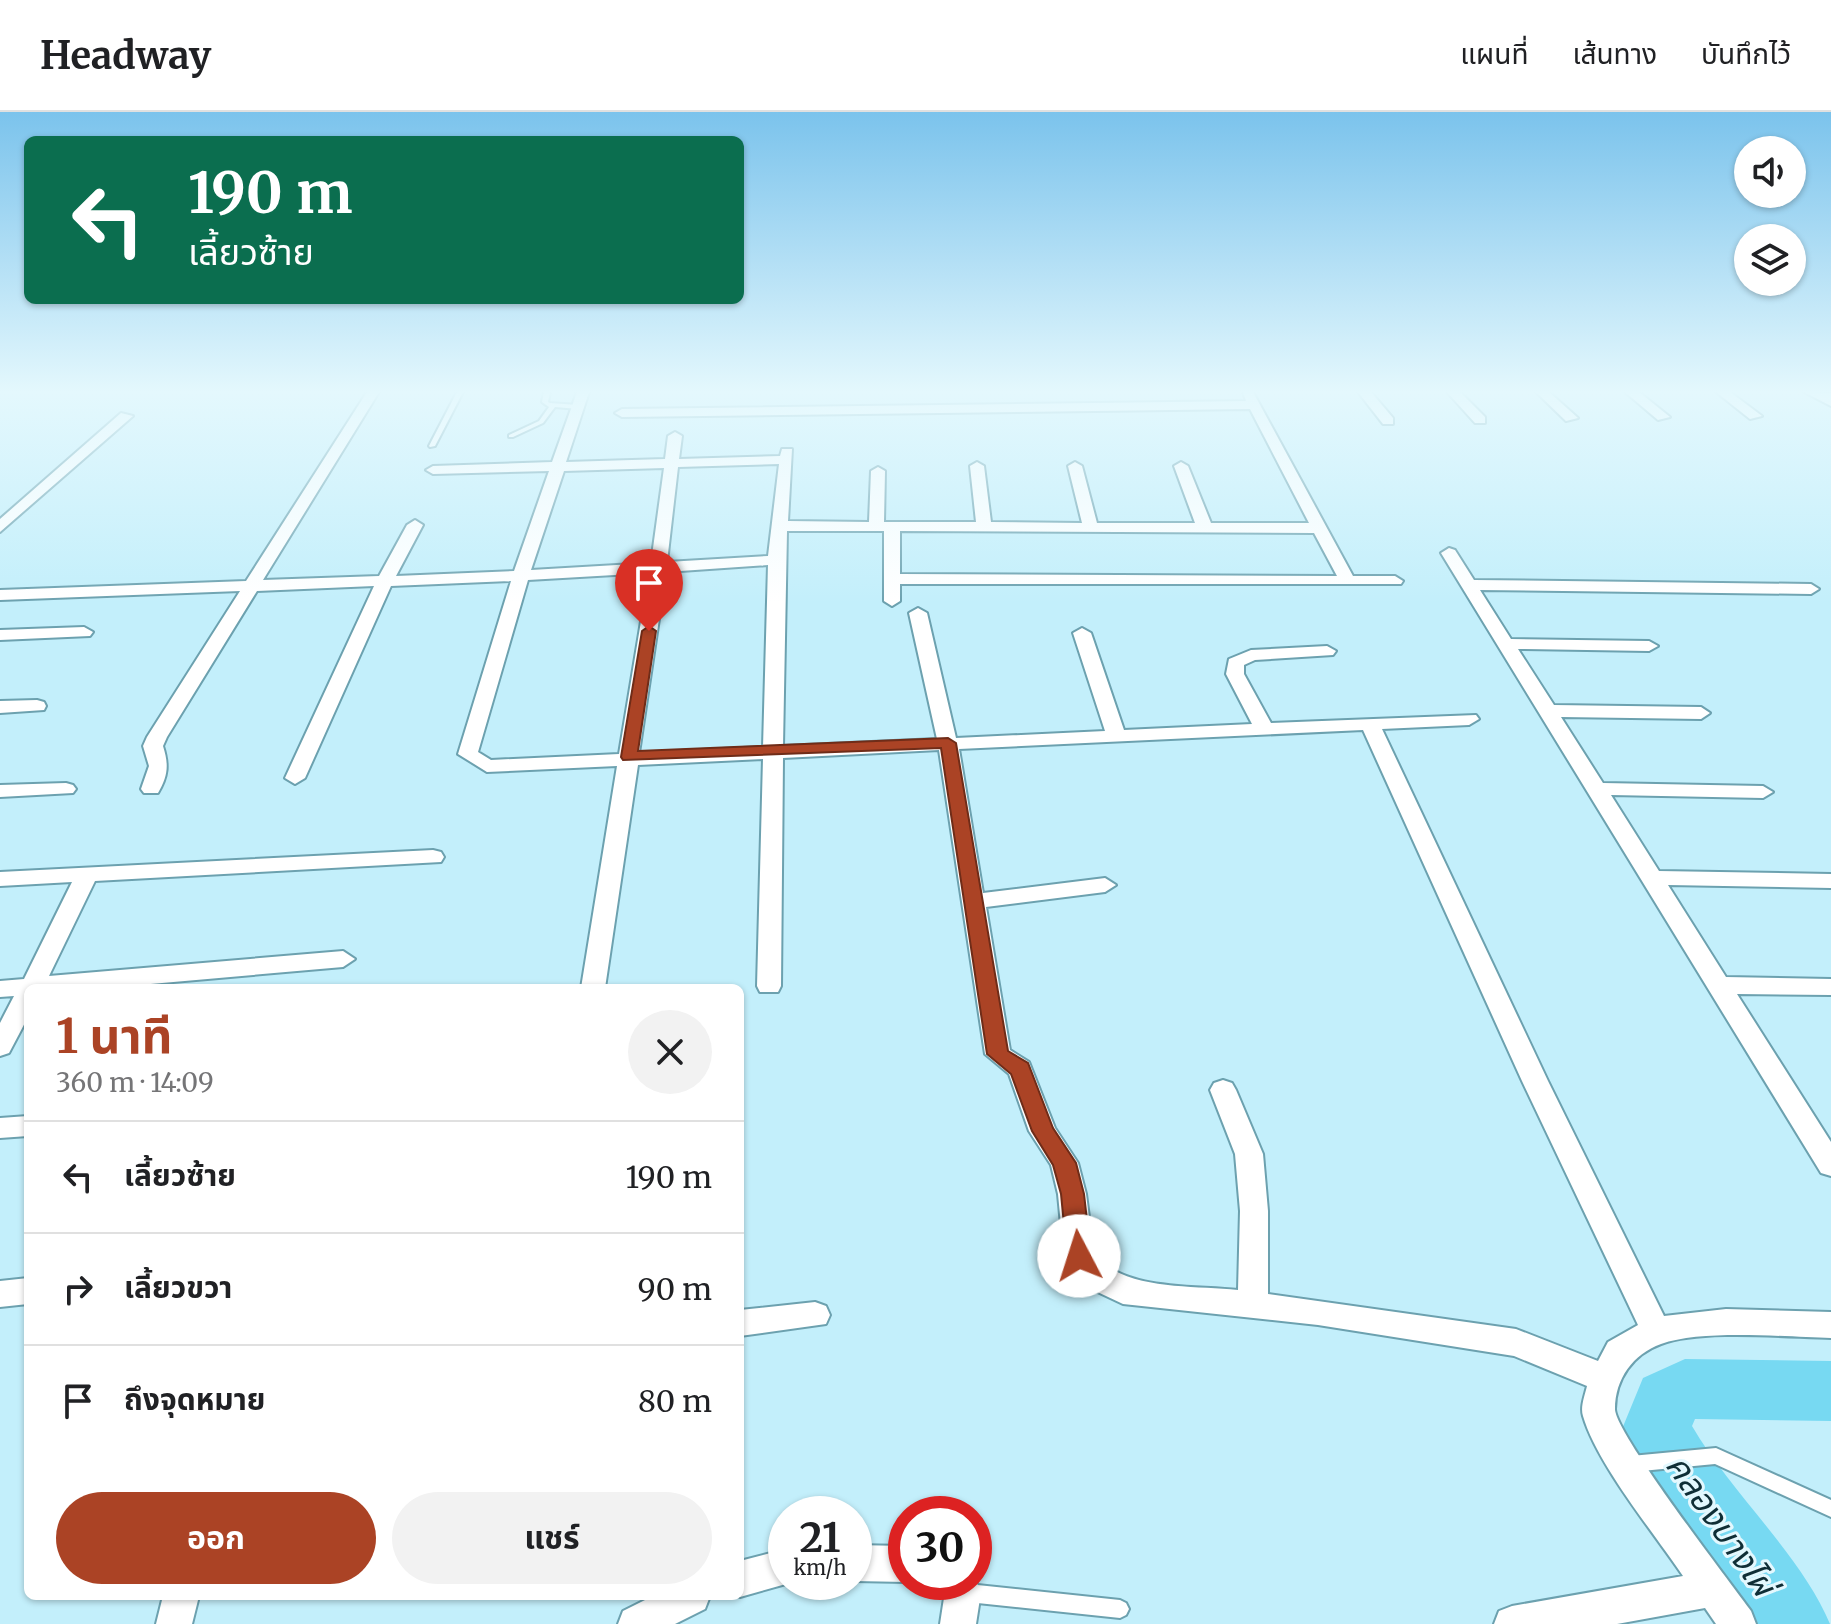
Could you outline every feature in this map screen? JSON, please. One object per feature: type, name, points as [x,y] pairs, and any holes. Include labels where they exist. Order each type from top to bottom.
[{"type":"street","points":[[0,527],[73,463]]},
{"type":"street","points":[[151,789],[159,766],[153,746],[157,737],[328,463]]},
{"type":"street","points":[[433,470],[650,463]]},
{"type":"street","points":[[594,984],[658,568],[671,463]]},
{"type":"street","points":[[769,986],[776,560],[786,463]]},
{"type":"street","points":[[1286,463],[1347,580]]},
{"type":"street","points":[[560,465],[521,576],[468,754],[487,766],[1469,719]]},
{"type":"street","points":[[977,466],[984,528]]},
{"type":"street","points":[[1075,466],[1091,528]]},
{"type":"street","points":[[1181,466],[1205,528]]},
{"type":"street","points":[[878,471],[892,601]]},
{"type":"street","points":[[295,778],[385,581],[415,525]]},
{"type":"street","points":[[779,526],[1320,528]]},
{"type":"street","points":[[1449,553],[1718,985],[1819,1130],[1831,1165]]},
{"type":"street","points":[[0,595],[521,576],[776,560]]},
{"type":"street","points":[[892,579],[1395,581]]},
{"type":"street","points":[[1469,585],[1811,589]]},
{"type":"street","points":[[918,613],[948,743],[998,1054],[1020,1069],[1043,1131],[1064,1163],[1072,1194],[1079,1256],[1084,1266],[1123,1291],[1253,1305],[1516,1343],[1605,1378]]},
{"type":"street","points":[[0,635],[84,632]]},
{"type":"street","points":[[1082,633],[1116,736]]},
{"type":"street","points":[[1506,644],[1649,646]]},
{"type":"street","points":[[1265,729],[1235,674],[1235,663],[1251,655],[1327,651]]},
{"type":"street","points":[[0,707],[37,706]]},
{"type":"street","points":[[1547,711],[1701,713]]},
{"type":"street","points":[[1370,724],[1535,1081],[1656,1331]]},
{"type":"street","points":[[0,791],[66,789]]},
{"type":"street","points":[[1596,789],[1763,792]]},
{"type":"street","points":[[0,879],[433,857]]},
{"type":"street","points":[[32,984],[88,873]]},
{"type":"street","points":[[1651,878],[1831,881]]},
{"type":"street","points":[[973,901],[1105,885]]},
{"type":"street","points":[[82,984],[343,959]]},
{"type":"street","points":[[1718,985],[1831,987]]},
{"type":"street","points":[[0,989],[24,989]]},
{"type":"street","points":[[0,1047],[24,1001]]},
{"type":"street","points":[[1223,1090],[1249,1154],[1254,1211],[1253,1305]]},
{"type":"street","points":[[0,1128],[24,1126]]},
{"type":"street","points":[[0,1294],[24,1291]]},
{"type":"street","points":[[744,1323],[815,1315]]},
{"type":"street","points":[[1738,1624],[1598,1413],[1605,1378],[1619,1352],[1656,1331],[1726,1322],[1831,1325]]},
{"type":"street","points":[[744,1578],[768,1572]]},
{"type":"street","points":[[1512,1624],[1713,1589]]},
{"type":"street","points":[[174,1624],[180,1600]]},
{"type":"street","points":[[636,1624],[684,1600]]},
{"type":"lane","points":[[1632,1463],[1716,1456],[1831,1509]]},
{"type":"lane","points":[[975,1600],[1120,1609]]},
{"type":"waterway","name":"คลองบางไผ่","points":[[1792,1624],[1689,1488],[1656,1429],[1667,1400],[1685,1389],[1831,1391]]},
{"type":"route","points":[[649,631],[629,757],[948,743],[998,1054],[1020,1069],[1043,1131],[1064,1163],[1072,1194],[1079,1256]]}]
